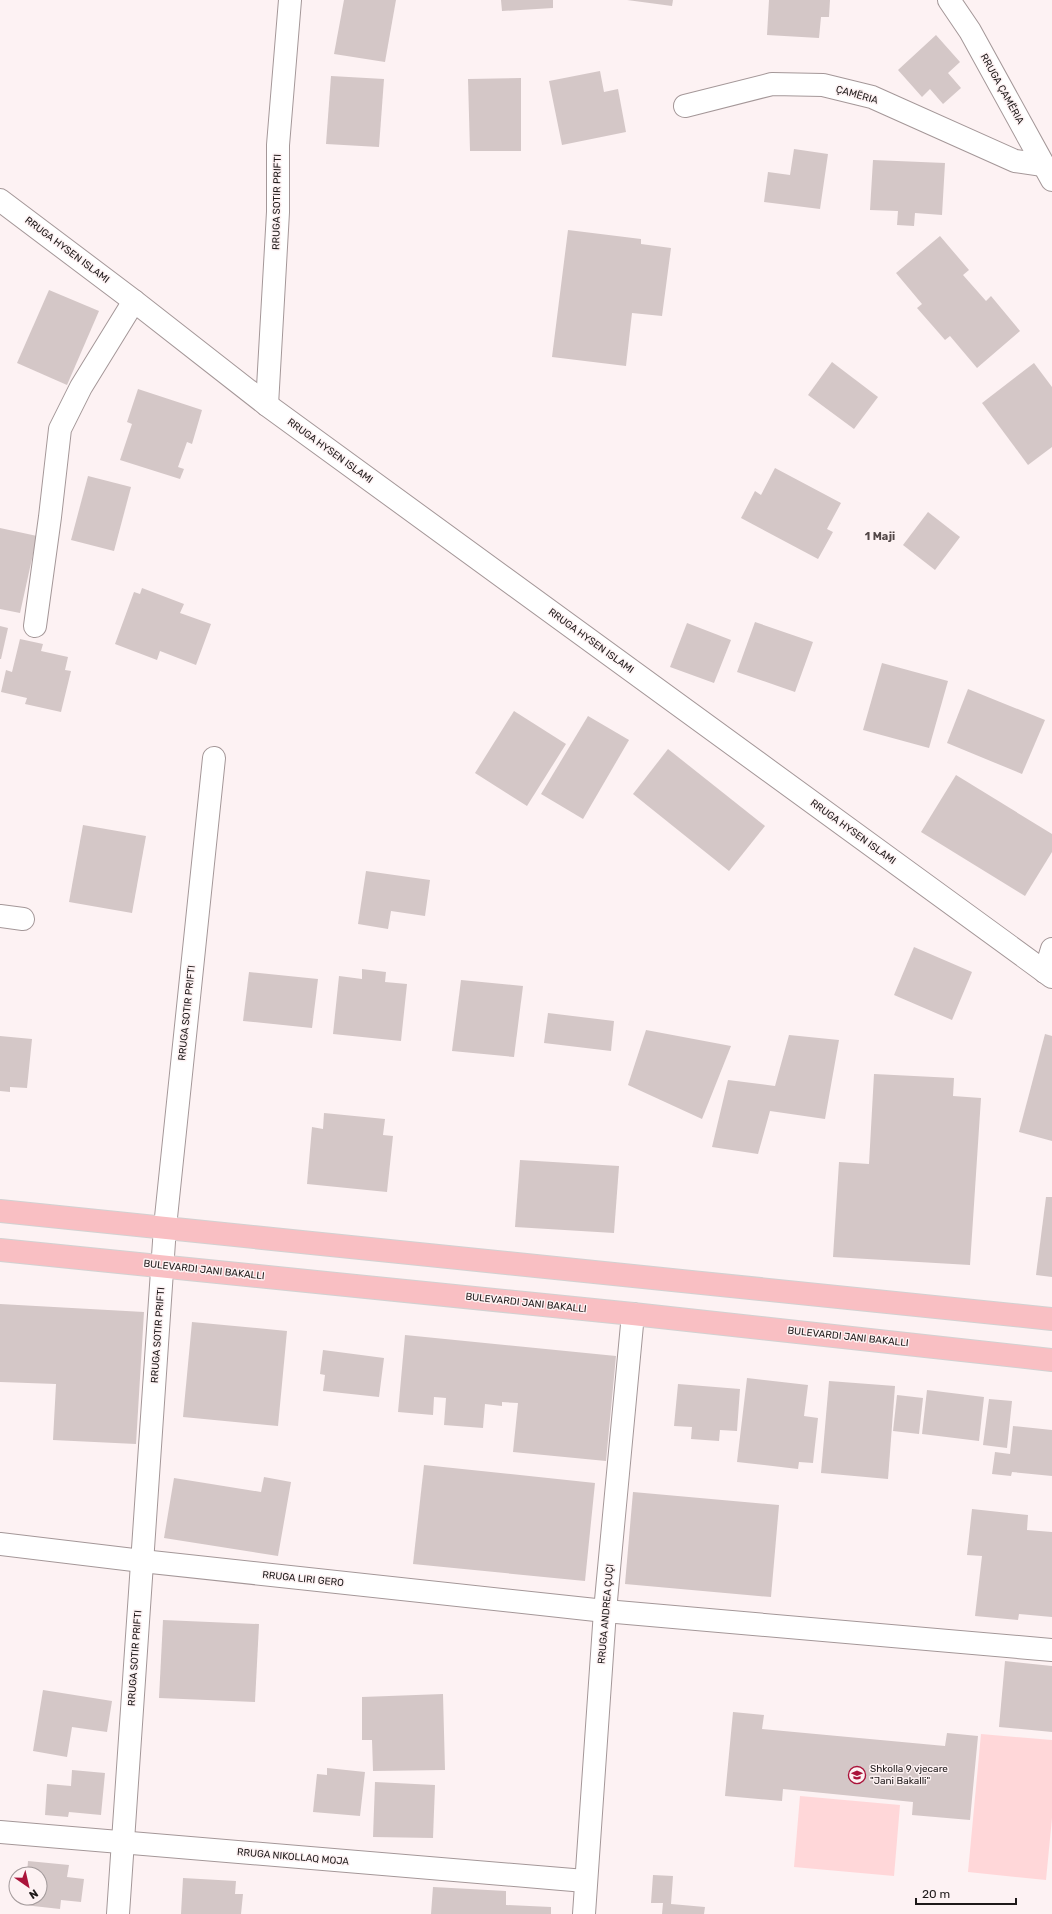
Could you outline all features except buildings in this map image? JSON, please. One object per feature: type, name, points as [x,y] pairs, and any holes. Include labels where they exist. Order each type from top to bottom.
[{"type":"main road","points":[[0,1211],[1052,1319]]},
{"type":"main road","name":"BULEVARDI JANI BAKALLI","points":[[0,1250],[163,1265],[633,1314],[1052,1360]]},
{"type":"street","name":"RRUGA SOTIR PRIFTI","points":[[268,405],[278,212],[278,145],[290,0]]},
{"type":"street","name":"RRUGA ÇAMËRIA","points":[[949,0],[970,31],[1048,173]]},
{"type":"street","name":"ÇAMËRIA","points":[[685,106],[772,84],[823,85],[872,97],[1015,161],[1048,173]]},
{"type":"street","name":"RRUGA HYSEN ISLAMI","points":[[0,200],[268,405],[1049,975]]},
{"type":"street","points":[[34,626],[50,517],[60,429],[81,387],[134,301]]},
{"type":"street","name":"RRUGA SOTIR PRIFTI","points":[[118,1914],[165,1227],[214,758]]},
{"type":"street","points":[[0,916],[22,919]]},
{"type":"street","points":[[1049,975],[1052,949]]},
{"type":"street","name":"RRUGA ANDREA ÇUÇI","points":[[584,1914],[605,1611],[633,1314]]},
{"type":"street","name":"RRUGA LIRI GERO","points":[[0,1544],[142,1562],[605,1611],[1052,1650]]},
{"type":"street","name":"RRUGA NIKOLLAQ MOJA","points":[[0,1832],[586,1881]]},
{"type":"shaded area","points":[[981,1734],[1052,1740],[1052,1818],[1046,1880],[968,1872]]},
{"type":"shaded area","points":[[800,1796],[900,1805],[894,1876],[794,1867]]},
{"type":"place","name":"Shkolla 9 vjecare \"Jani Bakalli\"","points":[[857,1775]]},
{"type":"district","name":"1 Maji","points":[[880,536]]}]
